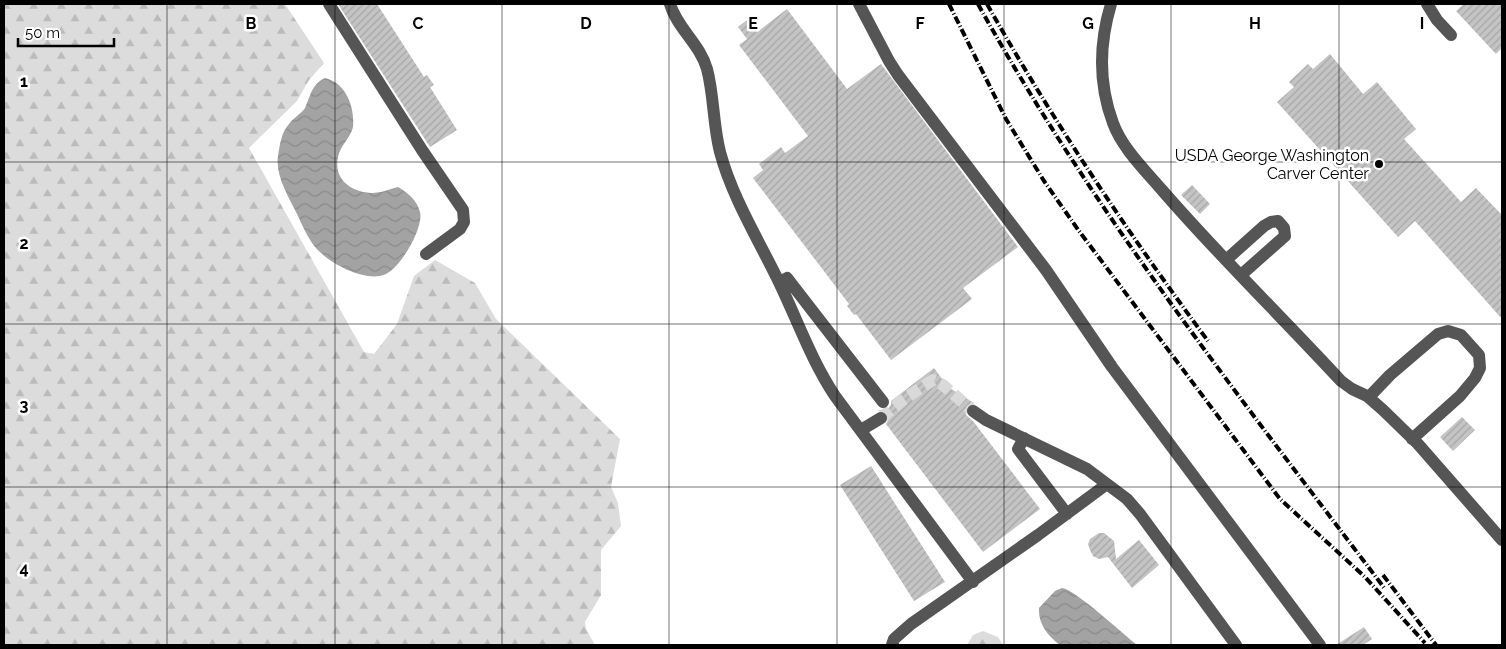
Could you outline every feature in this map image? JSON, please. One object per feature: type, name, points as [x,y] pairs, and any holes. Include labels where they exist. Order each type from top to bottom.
[{"type":"lane","points":[[329,4],[422,150],[463,210],[464,222],[460,229],[426,254]]},
{"type":"lane","points":[[670,4],[674,15],[698,48],[708,70],[720,152],[732,187],[779,282],[822,376],[973,582]]},
{"type":"lane","points":[[1111,4],[1106,21],[1101,55],[1102,79],[1106,102],[1114,125],[1125,143],[1144,169],[1188,220],[1341,381],[1368,397],[1412,440],[1502,540]]},
{"type":"lane","points":[[1426,4],[1451,35]]},
{"type":"lane","points":[[865,5],[889,61],[898,74],[1046,270],[1112,367],[1320,645]]},
{"type":"lane","points":[[1226,260],[1264,226],[1278,221],[1284,228],[1285,236],[1241,275]]},
{"type":"lane","points":[[779,282],[787,278],[884,402]]},
{"type":"lane","points":[[1368,397],[1438,334],[1448,332],[1461,335],[1479,356],[1480,368],[1476,378],[1460,396],[1412,440]]},
{"type":"lane","points":[[973,411],[986,420],[1087,470],[1127,499],[1236,645]]},
{"type":"lane","points":[[861,430],[881,418]]},
{"type":"lane","points":[[1024,438],[1018,449],[1067,514]]},
{"type":"lane","points":[[892,645],[894,639],[911,624],[973,582],[1107,484]]},
{"type":"green space","points":[[4,4],[285,4],[324,63],[309,80],[297,101],[249,148],[364,352],[374,354],[397,324],[414,276],[435,260],[475,283],[496,319],[620,439],[611,487],[618,503],[621,526],[601,550],[601,595],[585,622],[586,629],[595,645],[4,645]]},
{"type":"green space","points":[[983,631],[998,637],[1003,645],[967,645],[973,635]]},
{"type":"water","points":[[325,78],[339,85],[344,90],[351,104],[353,127],[338,157],[338,172],[341,178],[351,187],[365,192],[379,192],[398,187],[412,197],[420,212],[415,237],[397,265],[384,275],[375,276],[355,273],[325,257],[312,243],[306,233],[281,179],[278,156],[284,131],[305,108],[314,87]]},
{"type":"water","points":[[1062,588],[1078,596],[1137,645],[1060,645],[1052,638],[1042,624],[1039,608],[1055,591]]},
{"type":"building","points":[[338,4],[377,4],[424,77],[427,75],[434,85],[430,87],[457,130],[430,147]]},
{"type":"building","points":[[1464,4],[1502,4],[1502,48],[1496,54],[1456,11]]},
{"type":"building","points":[[787,9],[847,89],[881,64],[1018,247],[963,288],[972,299],[891,360],[856,314],[854,315],[847,306],[849,304],[753,178],[763,170],[759,164],[781,147],[785,153],[808,136],[739,45],[747,39],[738,27],[747,20],[757,32]]},
{"type":"building","name":"USDA George Washington Carver Center","points":[[1330,54],[1363,94],[1377,82],[1416,129],[1404,139],[1461,202],[1476,188],[1502,215],[1502,319],[1415,221],[1398,237],[1277,102],[1294,87],[1289,82],[1308,64],[1313,69]]},
{"type":"building","points":[[1192,185],[1210,204],[1200,214],[1181,195]]},
{"type":"building","points":[[934,368],[948,387],[974,403],[967,406],[965,410],[966,415],[973,421],[1040,509],[983,552],[886,424],[889,418],[888,413],[877,411],[888,409],[891,401]]},
{"type":"building","points":[[1462,417],[1475,430],[1453,451],[1440,437]]},
{"type":"building","points":[[871,466],[945,582],[914,601],[840,485]]},
{"type":"building","points":[[1099,533],[1104,533],[1114,541],[1116,559],[1139,540],[1159,565],[1132,588],[1108,557],[1099,559],[1093,556],[1088,544],[1090,539]]},
{"type":"building","points":[[1364,627],[1372,639],[1363,645],[1336,645]]},
{"type":"tunnel","points":[[881,418],[904,399],[933,380],[943,385],[973,411]]},
{"type":"railway","points":[[949,4],[1006,119],[1044,181],[1079,231],[1280,499],[1365,577],[1425,643]]},
{"type":"railway","points":[[978,4],[1070,157],[1120,231],[1224,376],[1385,589]]},
{"type":"railway","points":[[987,4],[1038,91],[1092,176],[1208,341]]},
{"type":"railway","points":[[1383,575],[1436,645]]},
{"type":"place","name":"USDA George Washington Carver Center","points":[[1379,164]]}]
